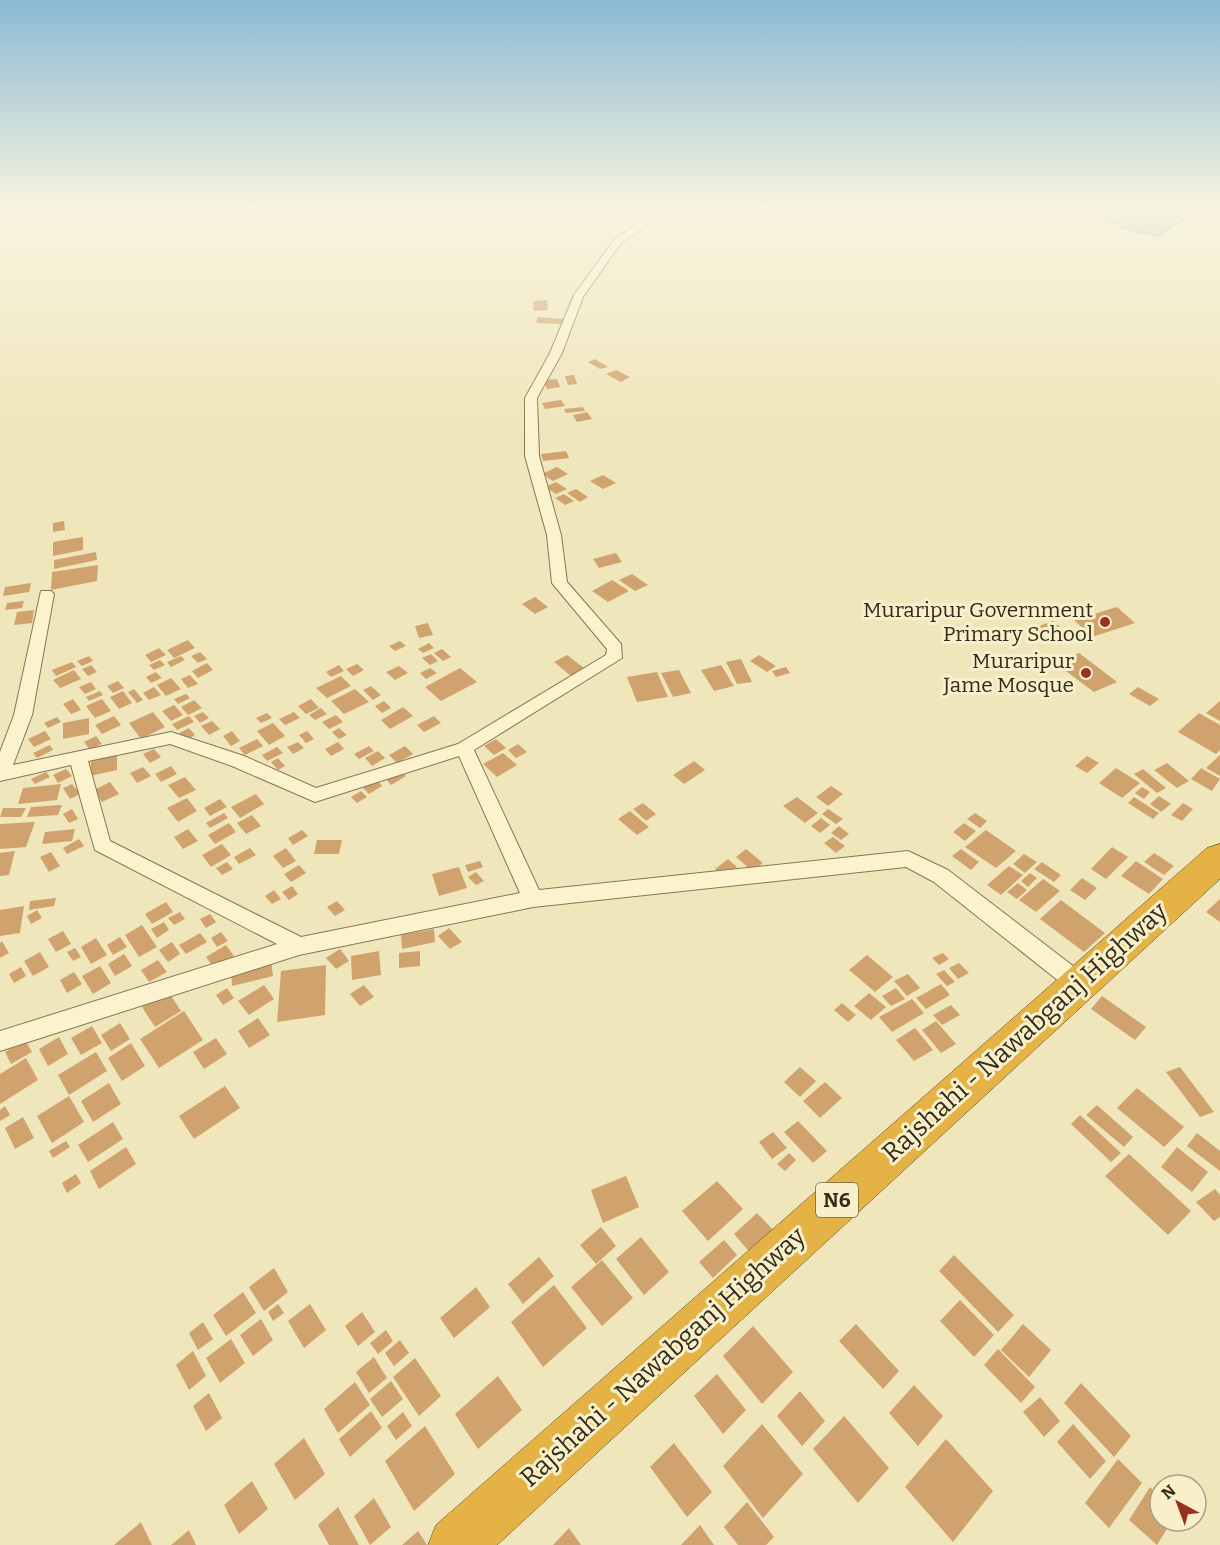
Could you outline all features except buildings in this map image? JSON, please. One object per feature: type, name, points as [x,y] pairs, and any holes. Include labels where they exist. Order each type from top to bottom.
[{"type":"highway","name":"Rajshahi - Nawabganj Highway","points":[[456,1545],[1078,983],[1220,858]]},
{"type":"street","points":[[1,773],[171,738],[238,761],[315,795],[464,748],[614,658],[615,648],[560,583],[554,535],[532,456],[531,398],[556,353],[578,297],[589,282]]},
{"type":"street","points":[[1,773],[23,715],[46,594]]},
{"type":"street","points":[[464,748],[533,899]]},
{"type":"street","points":[[78,757],[102,845],[299,946]]},
{"type":"street","points":[[0,1041],[299,946],[533,899],[908,859],[941,876],[1078,983]]},
{"type":"place","name":"Muraripur Government Primary School","points":[[1105,622]]},
{"type":"place","name":"Muraripur Jame Mosque","points":[[1086,673]]}]
